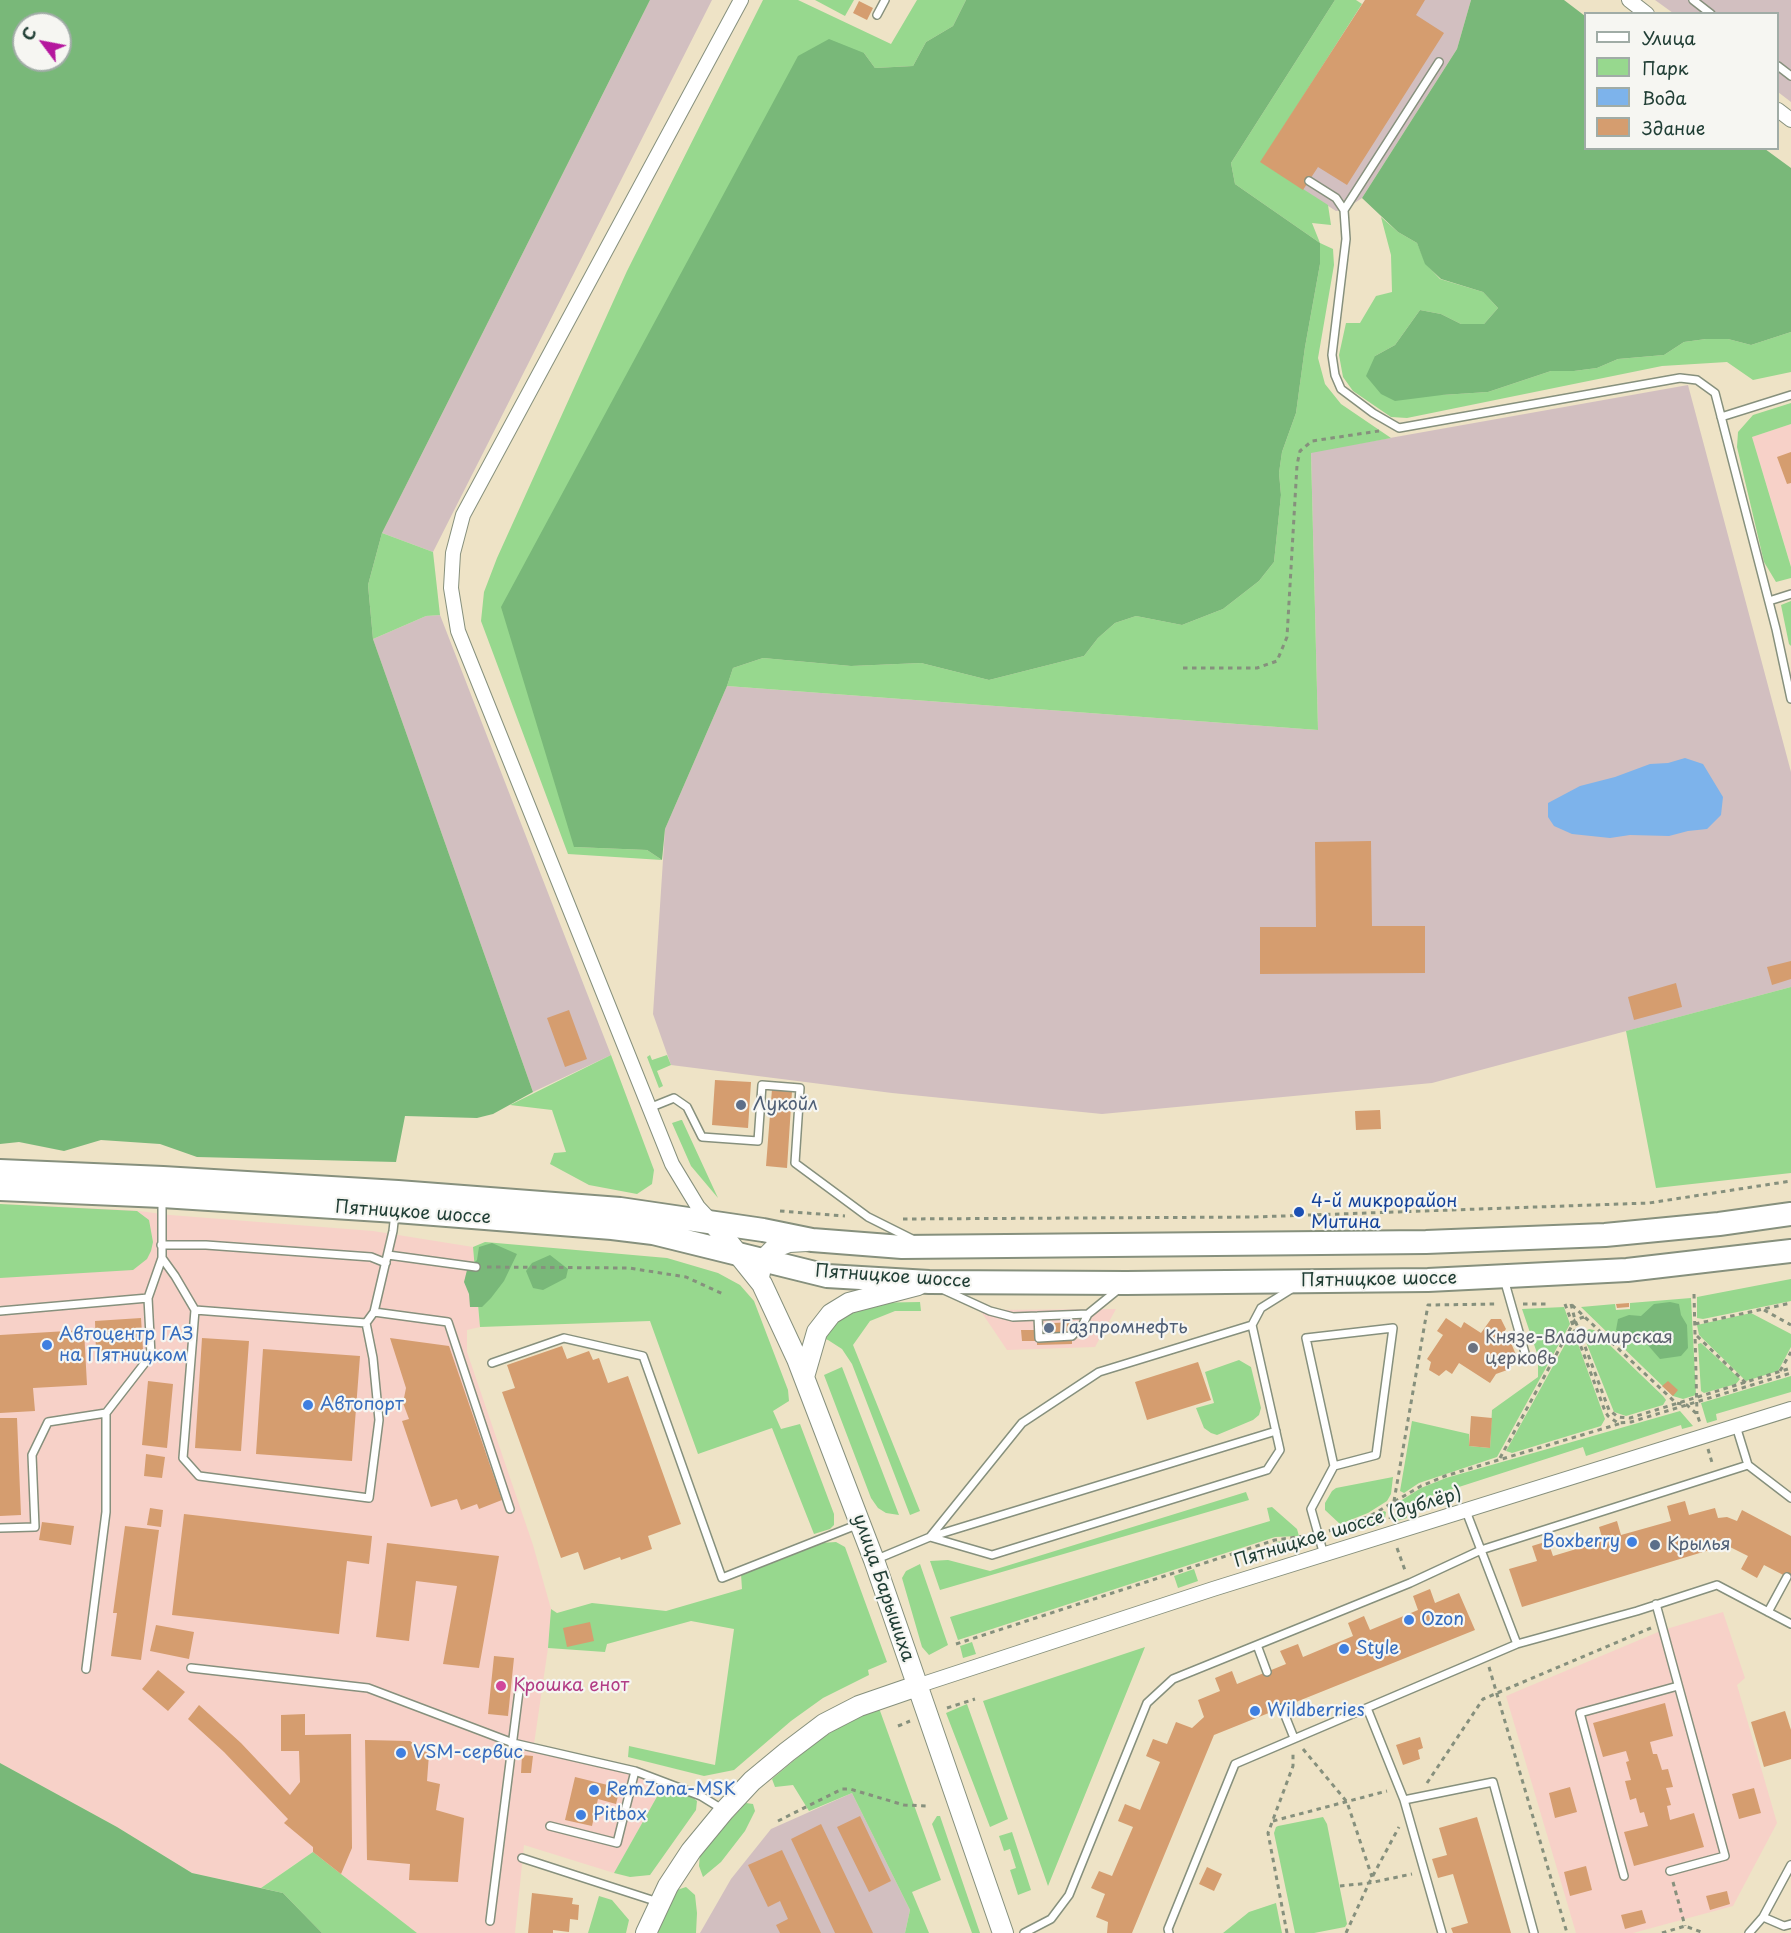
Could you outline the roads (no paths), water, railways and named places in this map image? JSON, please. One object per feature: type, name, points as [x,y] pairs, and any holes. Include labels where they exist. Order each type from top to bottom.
[{"type":"main road","name":"Пятницкое шоссе","points":[[0,1171],[396,1210],[612,1228],[652,1233],[827,1276],[929,1282],[1303,1282],[1503,1276],[1627,1270],[1791,1251]]},
{"type":"main road","name":"Пятницкое шоссе","points":[[0,1189],[163,1187],[398,1192],[620,1209],[762,1230],[812,1240],[902,1247],[1426,1242],[1605,1236],[1765,1218],[1791,1212]]},
{"type":"main road","name":"улица Барышиха","points":[[713,1223],[762,1284],[804,1377],[874,1560],[1003,1933]]},
{"type":"main road","points":[[762,1284],[760,1268],[763,1260],[776,1247],[789,1242],[812,1240]]},
{"type":"main road","points":[[804,1377],[817,1332],[839,1307],[929,1282]]},
{"type":"main road","points":[[646,1933],[668,1886],[691,1851],[724,1811],[761,1774],[824,1724],[859,1706],[917,1686]]},
{"type":"street","points":[[713,1223],[698,1207],[672,1164],[458,631],[451,588],[453,553],[463,515],[741,0]]},
{"type":"street","points":[[1629,0],[1644,12]]},
{"type":"street","points":[[1779,111],[1791,120]]},
{"type":"street","name":"Пятницкое шоссе (дублёр)","points":[[917,1686],[1391,1533],[1791,1409]]},
{"type":"lane","points":[[877,15],[885,0]]},
{"type":"lane","points":[[1693,0],[1708,12]]},
{"type":"lane","points":[[1344,210],[1439,62]]},
{"type":"lane","points":[[1309,181],[1336,198],[1344,210],[1346,239],[1332,355],[1335,375],[1341,389],[1373,413],[1399,428],[1680,378],[1697,380],[1715,393],[1769,601],[1791,699]]},
{"type":"lane","points":[[1721,417],[1791,395]]},
{"type":"lane","points":[[1769,601],[1791,594]]},
{"type":"lane","points":[[649,1108],[674,1098],[687,1107],[702,1137],[758,1141],[762,1085],[800,1088],[795,1163],[868,1217],[896,1233],[931,1247]]},
{"type":"lane","points":[[86,1669],[106,1512],[106,1413],[151,1355],[148,1298],[162,1258],[163,1187]]},
{"type":"lane","points":[[162,1258],[195,1310],[183,1458],[199,1476],[369,1498],[379,1420],[373,1358],[366,1323],[374,1312],[396,1210]]},
{"type":"lane","points":[[161,1245],[206,1245],[476,1267]]},
{"type":"lane","points":[[1503,1276],[1527,1360]]},
{"type":"lane","points":[[929,1282],[990,1311],[1013,1317],[1088,1314]]},
{"type":"lane","points":[[930,1537],[992,1555],[1268,1470],[1280,1450],[1252,1325],[1261,1308],[1303,1282]]},
{"type":"lane","points":[[1038,1316],[1039,1338],[1072,1336],[1083,1324],[1088,1314],[1126,1283]]},
{"type":"lane","points":[[0,1311],[148,1298]]},
{"type":"lane","points":[[195,1310],[366,1323]]},
{"type":"lane","points":[[374,1312],[448,1322],[510,1509]]},
{"type":"lane","points":[[930,1537],[1022,1423],[1099,1372],[1252,1325]]},
{"type":"lane","points":[[1324,1555],[1311,1509],[1334,1466],[1306,1338],[1393,1328],[1376,1455],[1334,1466]]},
{"type":"lane","points":[[492,1363],[564,1338],[643,1356],[722,1578],[861,1524]]},
{"type":"lane","points":[[0,1528],[35,1527],[32,1455],[48,1422],[106,1413]]},
{"type":"lane","points":[[1736,1426],[1748,1465],[1791,1498]]},
{"type":"lane","points":[[874,1560],[930,1537],[1276,1431]]},
{"type":"lane","points":[[1024,1933],[1051,1919],[1069,1895],[1147,1703],[1173,1679],[1410,1583],[1481,1550],[1748,1465]]},
{"type":"lane","points":[[1466,1511],[1518,1644]]},
{"type":"lane","points":[[1768,1612],[1787,1577]]},
{"type":"lane","points":[[1169,1933],[1168,1929],[1235,1764],[1518,1644],[1717,1585],[1791,1624]]},
{"type":"lane","points":[[1656,1604],[1725,1856],[1670,1871]]},
{"type":"lane","points":[[1257,1645],[1267,1672]]},
{"type":"lane","points":[[191,1668],[368,1689],[513,1743],[635,1771],[701,1796],[724,1811]]},
{"type":"lane","points":[[490,1921],[520,1683]]},
{"type":"lane","points":[[1624,1876],[1580,1713],[1678,1686]]},
{"type":"lane","points":[[1282,1708],[1294,1738]]},
{"type":"lane","points":[[1367,1708],[1404,1800],[1442,1933]]},
{"type":"lane","points":[[550,1826],[617,1842],[635,1771]]},
{"type":"lane","points":[[1404,1800],[1493,1782],[1534,1933]]},
{"type":"lane","points":[[522,1858],[660,1902]]},
{"type":"lane","points":[[1749,1933],[1763,1917],[1791,1865]]},
{"type":"lane","points":[[1763,1917],[1784,1926],[1791,1924]]},
{"type":"water","points":[[1685,758],[1703,764],[1723,797],[1721,815],[1707,829],[1669,836],[1630,835],[1610,838],[1572,834],[1554,826],[1548,817],[1548,803],[1580,786],[1615,777],[1650,764],[1668,763]]},
{"type":"place","name":"Лукойл","points":[[741,1105]]},
{"type":"place","name":"4-й микрорайон Митина","points":[[1299,1212]]},
{"type":"place","name":"Газпромнефть","points":[[1049,1328]]},
{"type":"place","name":"Автоцентр ГАЗ на Пятницком","points":[[47,1345]]},
{"type":"place","name":"Князе-Владимирская церковь","points":[[1473,1348]]},
{"type":"place","name":"Автопорт","points":[[308,1405]]},
{"type":"place","name":"Boxberry","points":[[1632,1542]]},
{"type":"place","name":"Крылья","points":[[1655,1545]]},
{"type":"place","name":"Ozon","points":[[1409,1620]]},
{"type":"place","name":"Style","points":[[1344,1649]]},
{"type":"place","name":"Крошка енот","points":[[501,1686]]},
{"type":"place","name":"Wildberries","points":[[1255,1711]]},
{"type":"place","name":"VSM-сервис","points":[[401,1753]]},
{"type":"place","name":"RemZona-MSK","points":[[594,1790]]},
{"type":"place","name":"Pitbox","points":[[581,1815]]}]
